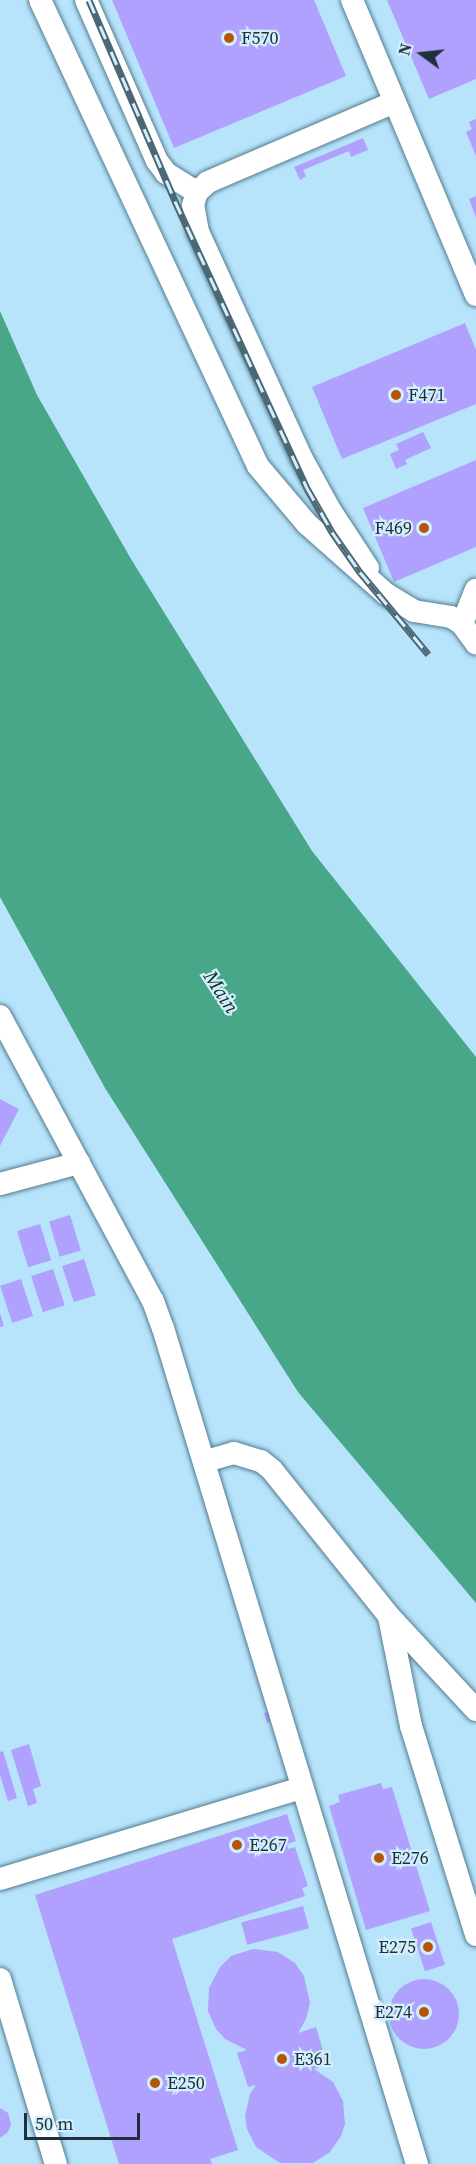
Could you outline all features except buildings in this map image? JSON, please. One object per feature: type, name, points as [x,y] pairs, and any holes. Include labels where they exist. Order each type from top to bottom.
[{"type":"street","points":[[40,0],[258,466],[307,524],[386,594],[414,610],[452,617],[462,624],[476,643]]},
{"type":"street","points":[[86,0],[157,161],[166,173],[197,192]]},
{"type":"street","points":[[352,0],[476,295]]},
{"type":"street","points":[[386,594],[330,510],[302,459],[198,232],[193,205],[197,192],[208,182],[395,102]]},
{"type":"street","points":[[462,624],[476,590]]},
{"type":"street","points":[[0,1016],[153,1301],[206,1461],[302,1788],[417,2164]]},
{"type":"street","points":[[0,1185],[79,1163]]},
{"type":"street","points":[[206,1461],[234,1453],[261,1461],[272,1470],[389,1616],[476,1710]]},
{"type":"street","points":[[389,1616],[411,1726],[476,1935]]},
{"type":"street","points":[[0,1879],[302,1788]]},
{"type":"street","points":[[0,1980],[56,2164]]},
{"type":"water","name":"Main","points":[[0,311],[37,395],[131,559],[312,851],[476,1057],[476,1603],[298,1392],[105,1088],[0,897]]},
{"type":"railway","points":[[89,0],[175,201],[307,488],[332,532],[360,572],[428,654]]},
{"type":"place","name":"F570","points":[[229,38]]},
{"type":"place","name":"F471","points":[[396,395]]},
{"type":"place","name":"F469","points":[[424,528]]},
{"type":"place","name":"E267","points":[[237,1845]]},
{"type":"place","name":"E276","points":[[379,1858]]},
{"type":"place","name":"E275","points":[[428,1947]]},
{"type":"place","name":"E274","points":[[424,2012]]},
{"type":"place","name":"E361","points":[[282,2059]]},
{"type":"place","name":"E250","points":[[155,2083]]}]
